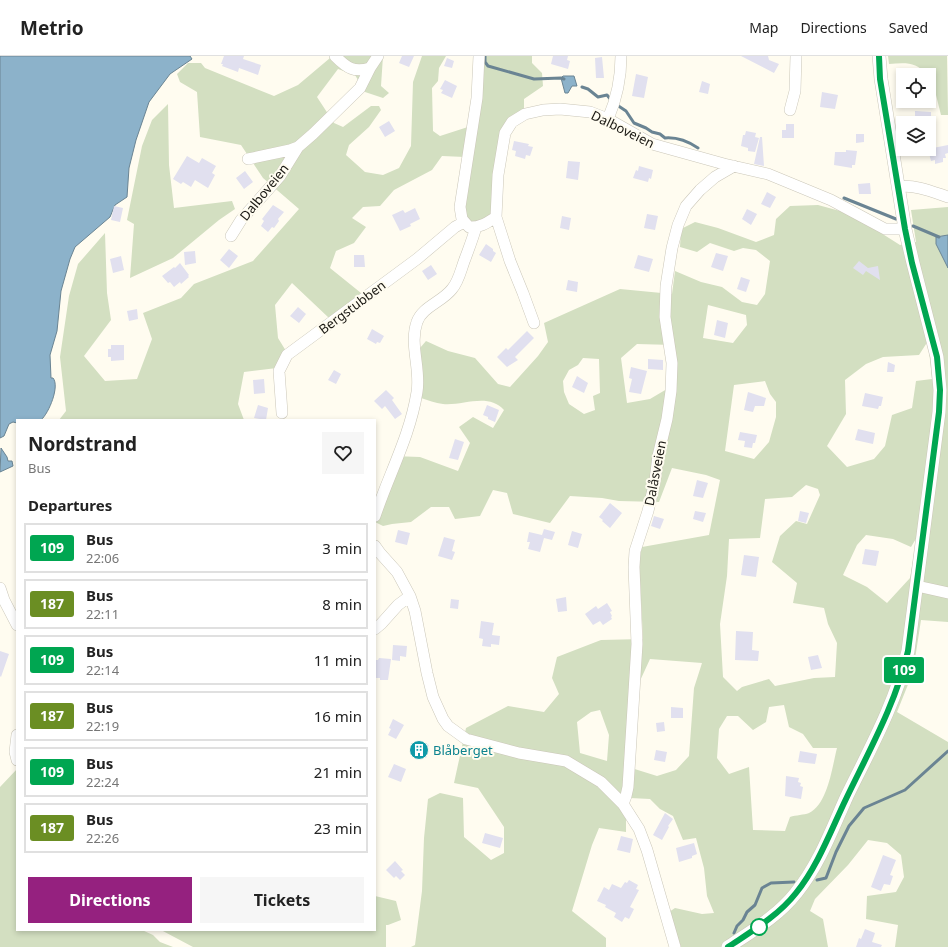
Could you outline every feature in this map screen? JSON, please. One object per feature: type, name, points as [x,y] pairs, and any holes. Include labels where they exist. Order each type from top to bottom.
[{"type":"main road","points":[[728,947],[755,930],[785,905],[796,893],[815,864],[879,730],[900,682],[908,651],[939,412],[940,390],[937,357],[912,263],[905,229],[880,79],[879,56]]},
{"type":"street","points":[[335,56],[348,68],[362,70],[370,68]]},
{"type":"street","name":"Dalboveien","points":[[231,236],[242,220],[280,176],[298,147],[356,93],[378,56]]},
{"type":"street","points":[[479,56],[477,98],[460,203],[461,214],[464,222],[469,227],[483,225],[496,217],[510,261],[534,323]]},
{"type":"street","points":[[608,119],[620,83],[621,56]]},
{"type":"street","points":[[790,110],[795,91],[796,56]]},
{"type":"street","name":"Dalboveien","points":[[496,217],[499,164],[505,133],[512,122],[525,114],[543,110],[560,109],[590,112],[608,119],[652,144],[768,174],[831,200],[886,229],[905,229]]},
{"type":"street","name":"Dalboveien","points":[[248,159],[298,147]]},
{"type":"street","name":"Dalåsveien","points":[[623,804],[628,787],[636,664],[637,610],[634,567],[635,551],[648,511],[655,481],[658,456],[667,419],[671,391],[672,363],[665,324],[665,302],[672,248],[682,212],[690,200],[716,178],[734,166]]},
{"type":"street","points":[[898,187],[905,186],[919,188],[948,197]]},
{"type":"street","name":"Bergstubben","points":[[282,413],[279,371],[287,355],[428,250],[455,227],[464,222]]},
{"type":"street","points":[[376,513],[405,439],[414,408],[418,378],[414,337],[416,325],[423,312],[448,294],[453,288],[471,246],[476,227]]},
{"type":"street","points":[[376,547],[397,572],[410,596],[433,697],[443,719],[448,726],[466,740],[519,754],[555,759],[571,763],[601,782],[623,804],[639,829],[647,850],[675,947]]},
{"type":"street","points":[[917,586],[948,593]]},
{"type":"street","points":[[0,588],[4,600],[16,623]]},
{"type":"street","points":[[376,628],[398,605],[410,596]]},
{"type":"street","points":[[16,741],[14,752],[16,757]]},
{"type":"green space","points":[[329,56],[383,56],[381,86],[389,93],[383,98],[365,92],[355,75],[338,69],[317,97],[334,123],[343,127],[371,106],[379,106],[381,110],[369,127],[349,145],[346,155],[365,172],[383,175],[399,168],[411,146],[413,82],[422,56],[446,56],[439,68],[438,81],[432,88],[433,131],[440,136],[471,126],[477,56],[532,56],[532,63],[542,73],[543,86],[524,99],[524,112],[508,122],[492,212],[489,217],[471,223],[465,218],[465,157],[442,156],[432,170],[394,190],[380,206],[363,207],[352,218],[366,227],[354,243],[336,251],[330,268],[361,293],[329,318],[292,283],[275,305],[278,338],[286,351],[277,368],[244,372],[238,404],[244,419],[60,419],[66,411],[60,357],[69,296],[78,264],[105,233],[107,293],[111,320],[84,356],[105,381],[137,379],[152,339],[143,313],[181,298],[194,284],[253,261],[299,209],[263,178],[241,145],[200,137],[197,92],[180,82],[177,74],[188,63],[201,63],[205,68],[274,96],[298,85],[330,58]]},
{"type":"green space","points":[[888,56],[947,56],[948,115],[941,115],[936,95],[936,68],[920,68],[905,63],[889,64]]},
{"type":"green space","points":[[168,104],[169,165],[174,208],[232,201],[235,209],[219,220],[173,258],[130,278],[134,224],[127,220],[142,146],[152,120]]},
{"type":"green space","points":[[818,205],[851,214],[900,245],[916,242],[911,210],[948,207],[948,235],[937,237],[936,244],[948,268],[948,622],[921,620],[913,672],[897,712],[948,742],[948,947],[895,947],[898,925],[866,919],[867,896],[896,892],[904,877],[901,855],[887,843],[868,840],[848,865],[815,899],[810,911],[823,919],[828,947],[681,947],[669,912],[675,908],[702,914],[714,913],[707,896],[704,868],[696,838],[683,840],[673,816],[660,809],[650,799],[630,798],[626,817],[626,832],[599,828],[592,845],[572,911],[606,938],[606,947],[411,947],[415,945],[422,891],[424,838],[428,799],[440,793],[463,798],[464,837],[491,860],[504,853],[504,827],[478,788],[454,783],[466,728],[508,706],[544,712],[559,694],[552,678],[557,657],[601,640],[643,639],[639,560],[642,547],[709,535],[720,480],[706,475],[672,468],[659,502],[619,501],[602,498],[570,496],[550,523],[513,514],[507,493],[493,490],[480,516],[455,519],[449,507],[431,507],[411,522],[383,526],[376,522],[376,509],[393,456],[420,457],[458,471],[470,443],[459,427],[473,417],[493,428],[504,410],[491,402],[475,401],[443,404],[421,398],[420,348],[426,341],[448,351],[475,358],[498,384],[510,387],[538,356],[548,342],[544,323],[620,289],[672,294],[675,271],[701,282],[722,287],[742,302],[757,305],[765,294],[770,261],[756,250],[743,248],[734,251],[710,243],[697,252],[680,247],[681,229],[695,222],[718,228],[756,242],[774,235],[776,219],[790,206]],"holes":[[[708,305],[746,315],[747,325],[733,343],[703,338]],[[928,341],[932,379],[916,381],[912,408],[892,415],[885,446],[874,459],[847,467],[827,446],[846,414],[845,380],[866,364],[883,357],[919,355]],[[637,344],[673,345],[677,383],[650,399],[627,403],[621,358]],[[583,358],[599,359],[600,393],[593,396],[595,410],[584,414],[569,404],[564,392],[563,381],[569,370],[578,365]],[[765,381],[770,394],[776,402],[776,417],[769,442],[754,459],[725,451],[734,385]],[[806,485],[818,489],[820,495],[807,524],[796,521],[780,536],[772,562],[797,583],[793,603],[824,608],[828,624],[837,643],[835,677],[814,678],[775,686],[769,679],[742,687],[737,691],[723,677],[720,624],[727,576],[729,539],[760,538],[765,499],[792,497]],[[866,535],[893,539],[911,547],[917,537],[910,578],[887,603],[867,587],[843,575],[857,545]],[[650,659],[702,663],[694,688],[689,756],[676,770],[657,776],[625,766],[639,683]],[[784,705],[789,727],[803,734],[813,748],[837,748],[831,775],[821,802],[809,813],[790,817],[785,831],[753,830],[749,767],[729,774],[717,758],[719,729],[727,716],[738,716],[753,730],[766,722],[769,707]],[[600,710],[609,735],[607,761],[580,753],[577,722],[591,712]]]},
{"type":"green space","points":[[16,770],[16,931],[144,931],[153,935],[160,942],[173,947],[0,947],[0,787]]},
{"type":"green space","points":[[376,896],[396,901],[401,920],[386,925],[386,947],[193,947],[163,931],[376,931]]},
{"type":"water","points":[[0,56],[190,56],[192,59],[170,74],[149,102],[136,140],[129,168],[127,197],[115,205],[110,217],[75,247],[70,259],[61,291],[57,331],[50,355],[51,378],[53,378],[55,382],[55,387],[50,406],[42,419],[16,419],[16,423],[13,422],[9,424],[4,436],[0,438]]},
{"type":"water","points":[[563,76],[574,76],[577,86],[572,86],[568,93],[565,93],[561,78]]},
{"type":"water","points":[[948,235],[948,268],[936,244],[936,237]]},
{"type":"water","points":[[1,448],[8,461],[12,461],[13,466],[0,472]]},
{"type":"building","points":[[224,56],[244,56],[243,59],[261,65],[258,75],[239,68],[238,72],[222,66],[223,64],[221,64]]},
{"type":"building","points":[[402,56],[414,56],[409,67],[399,63]]},
{"type":"building","points":[[553,56],[568,56],[567,60],[570,61],[568,69],[551,64]]},
{"type":"building","points":[[741,56],[768,56],[769,60],[779,64],[774,73]]},
{"type":"building","points":[[602,57],[604,78],[596,78],[595,58]]},
{"type":"building","points":[[447,58],[454,61],[452,68],[444,66]]},
{"type":"building","points":[[636,74],[648,77],[644,98],[632,96]]},
{"type":"building","points":[[445,80],[457,86],[452,98],[441,93],[443,90],[440,89]]},
{"type":"building","points":[[702,81],[710,84],[708,94],[699,92]]},
{"type":"building","points":[[822,92],[838,95],[835,109],[820,107]]},
{"type":"building","points":[[915,111],[931,112],[931,116],[915,116]]},
{"type":"building","points":[[389,121],[395,131],[385,137],[379,127]]},
{"type":"building","points":[[786,124],[794,124],[794,138],[782,138],[782,130],[786,130]]},
{"type":"building","points":[[746,131],[756,133],[755,137],[759,138],[755,152],[748,151],[748,148],[741,146],[743,135],[745,135]]},
{"type":"building","points":[[856,134],[864,134],[864,142],[856,143]]},
{"type":"building","points":[[760,137],[762,137],[764,166],[754,164]]},
{"type":"building","points":[[514,141],[529,144],[528,146],[533,147],[530,156],[526,155],[525,159],[515,156],[516,151],[512,150]]},
{"type":"building","points":[[948,145],[948,153],[945,154],[946,158],[943,158],[943,162],[935,164],[935,160],[931,161],[930,156],[936,156],[936,147]]},
{"type":"building","points":[[846,150],[857,151],[855,165],[852,165],[852,168],[834,165],[835,152],[846,152]]},
{"type":"building","points":[[187,156],[199,163],[202,158],[216,166],[212,173],[215,175],[208,188],[195,180],[191,187],[183,182],[181,184],[173,179]]},
{"type":"building","points":[[568,161],[580,162],[578,180],[566,178]]},
{"type":"building","points":[[639,166],[653,170],[651,179],[649,178],[648,182],[633,178],[636,170],[638,171]]},
{"type":"building","points":[[245,171],[253,182],[244,189],[236,178]]},
{"type":"building","points":[[870,183],[871,194],[859,194],[858,184]]},
{"type":"building","points":[[767,192],[776,197],[770,208],[761,204]]},
{"type":"building","points":[[273,205],[284,212],[278,219],[279,221],[274,228],[272,227],[268,232],[261,226],[264,221],[262,219]]},
{"type":"building","points":[[114,206],[123,208],[120,222],[111,220]]},
{"type":"building","points":[[415,208],[420,219],[410,224],[411,226],[400,231],[392,215],[403,210],[405,213]]},
{"type":"building","points":[[747,209],[757,214],[751,225],[742,219]]},
{"type":"building","points":[[647,214],[658,216],[655,230],[644,228]]},
{"type":"building","points":[[562,216],[571,218],[569,230],[560,228]]},
{"type":"building","points":[[486,244],[496,253],[491,262],[479,255]]},
{"type":"building","points":[[229,249],[238,256],[229,268],[220,260]]},
{"type":"building","points":[[195,251],[196,263],[185,265],[184,252]]},
{"type":"building","points":[[716,253],[728,256],[723,271],[711,267]]},
{"type":"building","points":[[354,255],[364,255],[365,267],[354,267]]},
{"type":"building","points":[[638,255],[653,259],[649,272],[634,268]]},
{"type":"building","points":[[121,256],[124,270],[113,273],[110,259]]},
{"type":"building","points":[[859,261],[868,268],[878,266],[880,280],[866,271],[863,275],[853,268]]},
{"type":"building","points":[[180,263],[189,277],[181,284],[180,282],[174,287],[162,276]]},
{"type":"building","points":[[431,265],[437,274],[428,280],[422,271]]},
{"type":"building","points":[[741,277],[750,280],[746,292],[737,289]]},
{"type":"building","points":[[568,280],[578,282],[577,292],[566,290]]},
{"type":"building","points":[[298,307],[306,314],[299,323],[290,316]]},
{"type":"building","points":[[137,309],[138,319],[129,321],[127,311]]},
{"type":"building","points":[[717,320],[728,323],[725,338],[714,335]]},
{"type":"building","points":[[372,329],[384,336],[380,343],[377,342],[376,344],[367,339]]},
{"type":"building","points":[[527,331],[534,338],[515,357],[518,360],[507,367],[497,357],[506,348],[508,350]]},
{"type":"building","points":[[111,345],[124,345],[124,360],[111,361],[111,357],[108,357],[108,349],[111,349]]},
{"type":"building","points":[[648,359],[663,360],[663,370],[648,369]]},
{"type":"building","points":[[888,362],[895,365],[894,372],[887,372]]},
{"type":"building","points":[[631,367],[647,371],[641,394],[629,392],[632,379],[629,378]]},
{"type":"building","points":[[334,370],[341,374],[336,384],[328,380]]},
{"type":"building","points":[[577,376],[588,383],[584,393],[572,387]]},
{"type":"building","points":[[264,379],[265,393],[254,394],[253,380]]},
{"type":"building","points":[[386,390],[394,398],[392,400],[402,414],[395,419],[385,406],[382,409],[374,401]]},
{"type":"building","points":[[748,392],[766,398],[764,406],[755,406],[753,412],[744,410]]},
{"type":"building","points":[[865,393],[883,397],[881,406],[879,406],[878,409],[862,406]]},
{"type":"building","points":[[258,405],[268,408],[266,419],[254,418]]},
{"type":"building","points":[[487,405],[499,410],[495,422],[483,415]]},
{"type":"building","points":[[858,429],[875,433],[873,444],[855,440]]},
{"type":"building","points":[[740,432],[757,435],[752,448],[744,447],[745,441],[738,440]]},
{"type":"building","points":[[455,439],[464,442],[458,460],[449,458]]},
{"type":"building","points":[[697,480],[708,483],[703,498],[693,496]]},
{"type":"building","points":[[610,503],[622,513],[610,528],[599,517]]},
{"type":"building","points":[[695,511],[706,513],[703,522],[693,519]]},
{"type":"building","points":[[800,511],[809,513],[806,523],[798,521]]},
{"type":"building","points":[[654,516],[664,519],[660,529],[651,526]]},
{"type":"building","points":[[544,529],[555,532],[552,540],[544,538],[540,552],[528,549],[530,542],[527,542],[529,532],[542,535]]},
{"type":"building","points":[[398,530],[410,533],[407,545],[395,542]]},
{"type":"building","points":[[572,531],[582,534],[578,548],[568,545]]},
{"type":"building","points":[[444,537],[455,540],[452,551],[455,552],[452,560],[438,556]]},
{"type":"building","points":[[865,549],[879,551],[876,566],[862,564]]},
{"type":"building","points":[[744,555],[759,557],[756,577],[741,575]]},
{"type":"building","points":[[566,597],[567,611],[558,612],[556,599]]},
{"type":"building","points":[[451,599],[459,600],[458,609],[450,608]]},
{"type":"building","points":[[607,603],[612,611],[610,612],[612,619],[603,625],[600,621],[593,625],[585,614],[596,606],[598,609]]},
{"type":"building","points":[[481,621],[494,623],[492,635],[500,636],[499,645],[491,644],[491,647],[482,646],[483,639],[479,638]]},
{"type":"building","points":[[736,631],[753,632],[752,650],[759,651],[758,661],[735,660]]},
{"type":"building","points":[[393,645],[407,646],[406,657],[400,656],[400,661],[392,660]]},
{"type":"building","points":[[0,651],[9,654],[1,677],[0,676]]},
{"type":"building","points":[[818,655],[822,668],[811,670],[808,657]]},
{"type":"building","points":[[379,658],[391,659],[388,680],[380,680],[380,678],[376,678],[376,660]]},
{"type":"building","points":[[671,707],[683,708],[683,718],[671,718]]},
{"type":"building","points":[[393,719],[404,725],[396,739],[388,735]]},
{"type":"building","points":[[664,722],[665,731],[657,732],[656,723]]},
{"type":"building","name":"Blåberget","points":[[420,741],[429,745],[427,749],[429,751],[426,758],[410,751],[413,744],[418,746]]},
{"type":"building","points":[[656,750],[667,752],[665,762],[654,760]]},
{"type":"building","points":[[800,751],[817,754],[815,764],[798,762]]},
{"type":"building","points":[[394,764],[406,769],[401,782],[388,777]]},
{"type":"building","points":[[786,776],[799,778],[798,782],[801,783],[800,786],[803,787],[801,799],[785,796]]},
{"type":"building","points":[[665,813],[673,819],[662,840],[653,835]]},
{"type":"building","points":[[485,833],[503,838],[500,848],[482,843]]},
{"type":"building","points":[[621,836],[633,839],[630,853],[617,850]]},
{"type":"building","points":[[694,843],[697,854],[692,856],[692,858],[679,862],[676,848]]},
{"type":"building","points":[[883,855],[896,860],[890,875],[893,876],[890,885],[884,884],[881,891],[871,887]]},
{"type":"building","points":[[395,861],[403,870],[401,871],[405,875],[400,880],[396,876],[394,878],[386,870]]},
{"type":"building","points":[[629,880],[638,885],[636,889],[639,890],[630,907],[634,909],[629,919],[625,917],[622,922],[614,917],[616,913],[605,907],[606,905],[597,901],[604,887],[609,890],[612,884],[621,888],[625,882],[627,883]]},
{"type":"building","points":[[865,929],[875,933],[872,942],[882,945],[881,947],[856,947],[859,938],[861,939]]},
{"type":"waterway","points":[[485,56],[485,62],[488,66],[534,79],[564,79]]},
{"type":"waterway","points":[[582,87],[588,89],[598,97],[607,95],[611,100]]},
{"type":"waterway","points":[[617,105],[626,111],[634,123],[652,132],[660,134],[665,138],[683,140],[698,148]]},
{"type":"waterway","points":[[844,198],[896,219]]},
{"type":"waterway","points":[[913,226],[939,237]]},
{"type":"waterway","points":[[817,880],[826,878],[836,852],[849,826],[864,808],[905,790],[948,751]]},
{"type":"waterway","points":[[734,933],[747,912],[755,905],[762,888],[771,883],[794,882]]},
{"type":"bus line","name":"109","points":[[728,947],[755,930],[785,905],[807,878],[879,730],[900,682],[908,651],[939,412],[940,390],[937,357],[912,263],[905,229],[880,79],[879,56]]},
{"type":"place","name":"Blåberget","points":[[419,750]]}]
